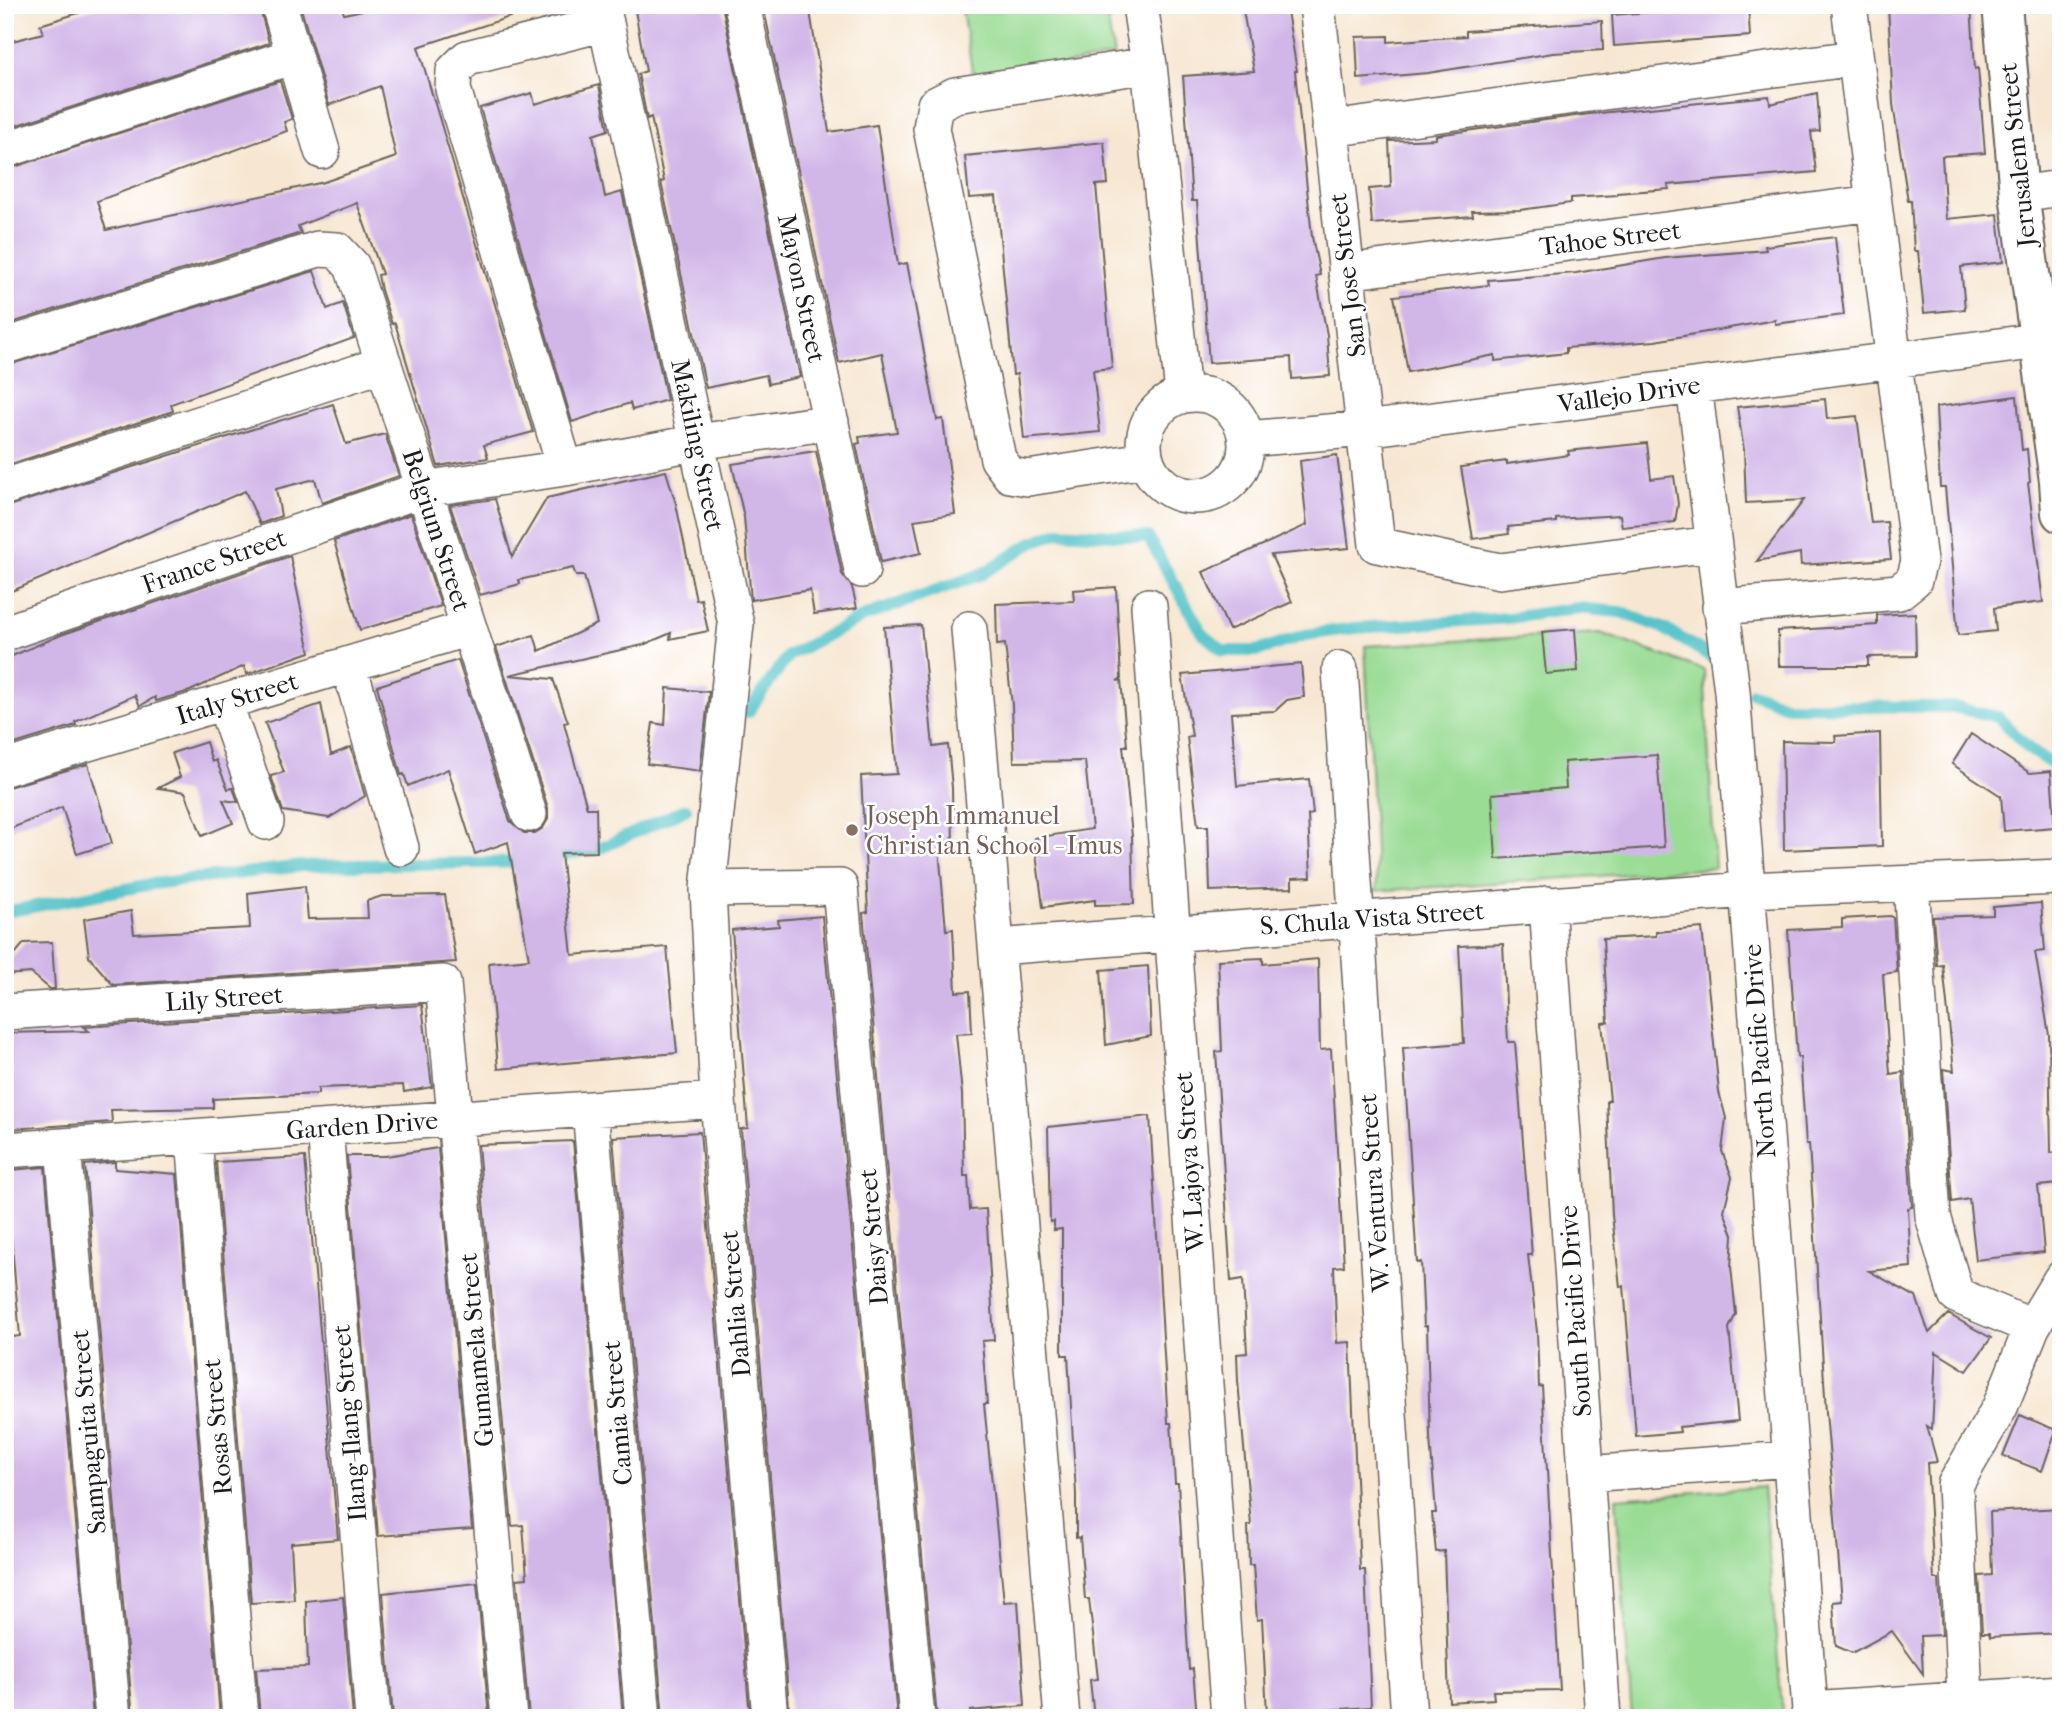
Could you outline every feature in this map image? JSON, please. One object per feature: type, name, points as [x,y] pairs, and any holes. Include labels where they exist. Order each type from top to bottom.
[{"type":"street","points":[[279,5],[322,151]]},
{"type":"street","name":"Mayon Street","points":[[741,5],[862,570]]},
{"type":"street","points":[[1140,5],[1149,65],[1183,394]]},
{"type":"street","name":"San Jose Street","points":[[1317,5],[1377,545],[1500,571],[1713,544]]},
{"type":"street","points":[[1720,607],[1899,592],[1914,580],[1919,561],[1849,5]]},
{"type":"street","name":"Jerusalem Street","points":[[2002,5],[2019,194],[2051,339],[2060,491]]},
{"type":"street","points":[[565,468],[453,89],[454,71],[467,58],[604,14]]},
{"type":"street","name":"Makiling Street","points":[[604,14],[736,624],[708,889]]},
{"type":"street","points":[[5,150],[293,56]]},
{"type":"street","points":[[1330,129],[1855,58]]},
{"type":"street","points":[[1145,460],[1028,478],[1010,475],[998,459],[931,128],[935,105],[955,95],[1149,65]]},
{"type":"street","points":[[2019,194],[2061,188]]},
{"type":"street","name":"Tahoe Street","points":[[1346,272],[1873,203]]},
{"type":"street","name":"Belgium Street","points":[[5,346],[318,249],[337,250],[352,266],[529,814]]},
{"type":"street","name":"Vallejo Drive","points":[[1246,439],[1365,429],[2051,339]]},
{"type":"street","points":[[5,487],[384,364]]},
{"type":"street","name":"North Pacific Drive","points":[[1694,386],[1732,691],[1809,1714]]},
{"type":"street","points":[[1183,394],[1212,396],[1235,412],[1246,439],[1242,465],[1227,485],[1205,496],[1180,495],[1158,482],[1145,460],[1145,431],[1158,407],[1183,394]]},
{"type":"street","name":"France Street","points":[[5,633],[423,489],[565,468],[698,442],[831,422]]},
{"type":"street","name":"W. Lajoya Street","points":[[1149,607],[1229,1718]]},
{"type":"street","name":"Italy Street","points":[[5,768],[469,628]]},
{"type":"street","points":[[969,629],[1062,1718]]},
{"type":"street","points":[[349,665],[401,848]]},
{"type":"street","name":"W. Ventura Street","points":[[1340,669],[1409,1718]]},
{"type":"street","points":[[224,702],[266,822]]},
{"type":"street","name":"S. Chula Vista Street","points":[[996,947],[1747,890],[2061,877]]},
{"type":"street","points":[[1911,883],[1933,1216],[1956,1295],[2032,1327]]},
{"type":"street","name":"Daisy Street","points":[[708,889],[840,887],[917,1718]]},
{"type":"street","name":"Dahlia Street","points":[[708,889],[718,1100],[770,1718]]},
{"type":"street","name":"South Pacific Drive","points":[[1547,904],[1603,1718]]},
{"type":"street","name":"Lily Street","points":[[5,1012],[443,983]]},
{"type":"street","name":"Gumamela Street","points":[[443,983],[509,1718]]},
{"type":"street","name":"Garden Drive","points":[[5,1150],[718,1100]]},
{"type":"street","name":"Camia Street","points":[[590,1109],[643,1718]]},
{"type":"street","name":"Ilang-Ilang Street","points":[[325,1128],[373,1718]]},
{"type":"street","name":"Rosas Street","points":[[194,1137],[240,1718]]},
{"type":"street","name":"Sampaguita Street","points":[[63,1146],[113,1718]]},
{"type":"street","points":[[1965,1709],[1955,1485],[2000,1407],[2032,1327],[2061,1279]]},
{"type":"street","points":[[1586,1474],[1790,1460]]},
{"type":"street","points":[[1809,1714],[1965,1709],[2061,1693]]},
{"type":"green space","points":[[961,5],[1105,5],[1114,56],[974,81]]},
{"type":"green space","points":[[1600,633],[1704,670],[1715,868],[1377,891],[1365,646]]},
{"type":"green space","points":[[1763,1487],[1783,1718],[1632,1718],[1616,1498]]},
{"type":"building","points":[[104,5],[259,5],[269,43],[5,129],[5,43],[43,33],[40,25]]},
{"type":"building","points":[[300,5],[341,5],[344,14],[386,5],[527,5],[528,11],[418,47],[533,432],[484,445],[488,458],[438,466],[395,323],[392,324],[381,290],[378,275],[382,274],[357,203],[298,226],[301,233],[5,325],[5,170],[280,81],[292,119],[284,122],[287,131],[97,201],[106,230],[324,182],[396,157],[380,86],[329,105]]},
{"type":"building","points":[[634,5],[722,5],[800,377],[768,384],[766,375],[706,388],[661,182],[664,181],[651,117],[647,119],[638,74],[646,71]]},
{"type":"building","points":[[763,5],[809,5],[829,132],[877,125],[898,265],[907,263],[937,420],[943,419],[955,514],[914,520],[921,553],[881,562],[856,444],[860,443],[859,437],[897,432],[882,353],[839,363]]},
{"type":"building","points":[[1242,5],[1286,5],[1297,71],[1312,237],[1320,275],[1316,276],[1327,335],[1330,376],[1292,379],[1291,357],[1209,363],[1197,201],[1192,201],[1183,76],[1254,71]]},
{"type":"building","points":[[1707,5],[1748,5],[1750,36],[1614,46],[1612,15],[1707,8]]},
{"type":"building","points":[[1888,5],[1971,5],[1985,153],[1942,156],[1946,219],[1998,214],[2003,262],[1961,267],[1965,309],[1924,313],[1918,251],[1914,251],[1911,201],[1908,201],[1893,104]]},
{"type":"building","points":[[1602,21],[1603,50],[1553,53],[1428,73],[1358,79],[1356,37],[1388,36],[1388,42],[1466,36],[1466,31]]},
{"type":"building","points":[[599,85],[608,130],[593,135],[605,197],[622,192],[667,400],[632,410],[630,403],[572,422],[480,108],[532,93],[535,104]]},
{"type":"building","points":[[1817,93],[1820,131],[1811,132],[1816,172],[1668,185],[1669,189],[1571,198],[1571,203],[1520,210],[1472,211],[1473,216],[1372,224],[1369,189],[1391,187],[1389,141],[1436,139],[1436,135],[1590,114],[1769,96],[1770,104]]},
{"type":"building","points":[[1104,142],[1108,184],[1096,185],[1112,368],[1093,370],[1100,432],[1024,439],[1017,374],[1013,375],[996,196],[969,198],[965,156]]},
{"type":"building","points":[[1835,237],[1844,315],[1775,324],[1775,320],[1655,341],[1566,348],[1566,353],[1495,361],[1495,355],[1408,372],[1394,296],[1489,285],[1488,280],[1576,273],[1665,258],[1766,250],[1765,246]]},
{"type":"building","points":[[314,271],[327,309],[343,303],[354,338],[171,404],[173,411],[5,466],[5,366]]},
{"type":"building","points":[[2017,396],[2022,450],[2027,449],[2028,483],[2043,602],[1994,608],[1996,631],[1958,635],[1945,487],[1940,487],[1936,407]]},
{"type":"building","points":[[1825,399],[1827,419],[1857,416],[1871,523],[1887,522],[1891,559],[1801,565],[1800,553],[1757,561],[1804,500],[1746,503],[1744,450],[1737,407]]},
{"type":"building","points":[[333,404],[346,444],[385,434],[399,476],[322,503],[315,479],[276,489],[281,516],[260,524],[245,491],[5,594],[5,507]]},
{"type":"building","points":[[1647,443],[1651,479],[1674,476],[1678,504],[1675,522],[1622,527],[1620,515],[1556,519],[1556,522],[1508,527],[1509,534],[1473,539],[1461,467],[1507,461],[1507,464],[1569,455],[1568,451]]},
{"type":"building","points":[[816,451],[842,574],[852,587],[857,608],[814,614],[810,590],[751,600],[744,517],[732,464]]},
{"type":"building","points":[[1337,455],[1349,548],[1271,555],[1292,602],[1229,630],[1203,572],[1307,525],[1300,461]]},
{"type":"building","points":[[666,471],[676,504],[696,600],[701,599],[708,631],[670,639],[671,633],[643,645],[509,675],[553,679],[568,722],[564,723],[587,808],[596,808],[597,852],[561,853],[572,955],[667,947],[677,1053],[498,1069],[489,963],[529,959],[508,842],[475,854],[448,769],[408,786],[404,774],[401,775],[377,686],[458,660],[510,821],[524,833],[535,833],[543,828],[548,819],[548,808],[496,647],[534,635],[539,651],[597,624],[584,576],[576,576],[573,568],[519,580],[520,584],[480,595],[450,505],[495,499],[512,557],[547,498]]},
{"type":"building","points":[[411,514],[441,606],[360,630],[334,541]]},
{"type":"building","points":[[290,556],[310,652],[247,674],[244,666],[190,691],[156,701],[155,697],[140,706],[135,695],[75,722],[76,725],[5,747],[5,659],[61,635]]},
{"type":"building","points":[[1116,587],[1121,679],[1117,681],[1121,680],[1127,746],[1123,746],[1132,836],[1134,904],[1095,905],[1095,900],[1043,907],[1034,838],[1092,829],[1085,761],[1014,762],[1012,705],[1005,644],[997,645],[996,604],[1074,601],[1073,590]]},
{"type":"building","points":[[1915,613],[1916,656],[1868,657],[1868,666],[1779,666],[1778,631],[1877,625],[1877,615]]},
{"type":"building","points":[[921,625],[933,747],[948,745],[953,848],[939,849],[946,930],[953,929],[956,992],[970,991],[972,1033],[956,1034],[962,1094],[964,1176],[968,1176],[970,1210],[986,1209],[994,1340],[982,1341],[987,1404],[984,1404],[1004,1602],[1018,1601],[1025,1706],[970,1711],[971,1718],[937,1718],[863,913],[868,912],[861,776],[897,774],[884,627]]},
{"type":"building","points":[[1575,629],[1578,671],[1546,674],[1542,632]]},
{"type":"building","points":[[1301,664],[1304,697],[1287,700],[1275,711],[1231,713],[1237,786],[1309,779],[1313,814],[1308,815],[1311,877],[1292,878],[1292,888],[1210,891],[1208,826],[1198,826],[1187,737],[1192,736],[1182,675]]},
{"type":"building","points":[[667,688],[709,692],[700,771],[647,764],[653,723],[665,725]]},
{"type":"building","points":[[321,704],[331,755],[351,747],[365,796],[329,818],[283,811],[271,776],[284,772],[265,723]]},
{"type":"building","points":[[1880,733],[1882,846],[1784,850],[1782,741],[1836,742],[1835,736]]},
{"type":"building","points":[[1971,734],[2030,773],[2051,771],[2055,827],[2004,831],[2001,796],[1952,764]]},
{"type":"building","points":[[206,742],[212,762],[216,760],[228,789],[233,788],[238,802],[223,800],[233,823],[202,836],[185,792],[158,788],[180,777],[172,753]]},
{"type":"building","points":[[1657,755],[1664,847],[1496,859],[1492,794],[1566,788],[1564,762]]},
{"type":"building","points":[[88,764],[112,843],[77,854],[62,807],[5,831],[5,788]]},
{"type":"building","points":[[305,886],[308,919],[368,918],[367,901],[382,896],[445,895],[456,962],[113,985],[89,957],[84,919],[131,911],[134,934],[250,928],[248,893]]},
{"type":"building","points":[[2041,903],[2045,951],[2035,952],[2049,1035],[2051,1153],[2057,1152],[2059,1184],[2038,1186],[2044,1252],[1976,1260],[1969,1199],[1952,1202],[1943,1069],[1954,1071],[1943,965],[1937,966],[1933,917],[1993,915],[1993,907]]},
{"type":"building","points":[[822,916],[897,1718],[790,1718],[741,1129],[748,1128],[732,930],[779,926],[778,920]]},
{"type":"building","points":[[1893,918],[1897,972],[1883,974],[1890,1074],[1903,1072],[1912,1207],[1908,1208],[1911,1267],[1869,1271],[1916,1297],[1929,1333],[1948,1314],[1991,1338],[1967,1371],[1936,1352],[1932,1429],[1927,1426],[1937,1462],[1927,1463],[1934,1579],[1939,1579],[1942,1635],[1921,1636],[1923,1674],[1892,1631],[1852,1653],[1836,1646],[1833,1602],[1842,1601],[1826,1412],[1809,1144],[1806,1144],[1800,1057],[1797,1057],[1788,930],[1842,927],[1842,919]]},
{"type":"building","points":[[1702,928],[1719,1092],[1726,1118],[1722,1151],[1732,1177],[1724,1211],[1733,1235],[1731,1267],[1736,1314],[1729,1328],[1738,1421],[1679,1427],[1680,1432],[1636,1436],[1624,1286],[1620,1287],[1612,1215],[1607,1101],[1610,1100],[1602,1023],[1608,1022],[1603,939],[1656,936],[1656,932]]},
{"type":"building","points":[[52,942],[55,989],[50,989],[31,973],[5,975],[5,966],[24,943]]},
{"type":"building","points":[[1503,944],[1508,1042],[1515,1042],[1532,1255],[1528,1255],[1537,1332],[1539,1387],[1542,1386],[1560,1690],[1493,1691],[1494,1699],[1449,1702],[1444,1551],[1436,1552],[1432,1513],[1436,1513],[1430,1438],[1427,1326],[1424,1326],[1421,1262],[1417,1263],[1403,1048],[1464,1043],[1459,946]]},
{"type":"building","points":[[1263,958],[1263,964],[1318,959],[1320,1050],[1331,1049],[1344,1266],[1334,1267],[1337,1343],[1350,1342],[1360,1570],[1365,1570],[1371,1707],[1267,1714],[1262,1619],[1257,1620],[1253,1565],[1249,1565],[1248,1525],[1251,1525],[1238,1381],[1237,1354],[1247,1353],[1243,1279],[1231,1281],[1216,1052],[1222,1051],[1218,960]]},
{"type":"building","points":[[1148,966],[1151,1036],[1106,1045],[1101,970]]},
{"type":"building","points":[[422,1005],[432,1087],[404,1092],[403,1085],[318,1088],[318,1094],[213,1099],[213,1108],[111,1110],[112,1122],[10,1129],[5,1033],[89,1031],[84,1027]]},
{"type":"building","points":[[1150,1116],[1168,1423],[1171,1423],[1175,1483],[1178,1483],[1189,1670],[1193,1669],[1197,1718],[1094,1718],[1090,1680],[1098,1679],[1089,1599],[1085,1599],[1080,1537],[1076,1538],[1068,1355],[1062,1355],[1062,1229],[1054,1230],[1054,1221],[1050,1222],[1048,1127]]},
{"type":"building","points":[[700,1132],[750,1718],[663,1718],[613,1137]]},
{"type":"building","points":[[573,1141],[623,1718],[584,1718],[583,1713],[529,1718],[517,1579],[527,1578],[523,1525],[512,1526],[478,1145]]},
{"type":"building","points":[[438,1148],[472,1529],[378,1536],[347,1156],[386,1156]]},
{"type":"building","points":[[305,1157],[338,1539],[291,1543],[294,1600],[251,1603],[216,1162]]},
{"type":"building","points":[[115,1162],[115,1169],[177,1174],[220,1718],[133,1718],[85,1165]]},
{"type":"building","points":[[45,1167],[93,1718],[5,1718],[5,1338],[20,1336],[6,1179],[13,1179],[12,1170]]},
{"type":"building","points":[[2020,1415],[2056,1430],[2042,1471],[2003,1456]]},
{"type":"building","points":[[2061,1508],[2061,1633],[1990,1637],[1989,1633],[1982,1633],[1979,1576],[1992,1575],[1990,1512]]},
{"type":"building","points":[[477,1583],[489,1718],[393,1718],[383,1593]]},
{"type":"building","points":[[343,1597],[353,1718],[260,1718],[256,1669],[308,1667],[306,1601]]},
{"type":"waterway","points":[[748,712],[789,655],[865,616],[982,574],[1033,542],[1059,532],[1148,537],[1202,633],[1223,651],[1257,651],[1305,635],[1355,628],[1509,618],[1577,608],[1620,612],[1663,628],[1712,657]]},
{"type":"waterway","points":[[1753,693],[1787,706],[1954,707],[1998,717],[2030,750],[2061,770]]},
{"type":"waterway","points":[[547,858],[603,847],[686,809]]},
{"type":"waterway","points":[[5,912],[152,884],[302,866],[526,862]]},
{"type":"place","name":"Joseph Immanuel Christian School - Imus","points":[[852,830]]}]
